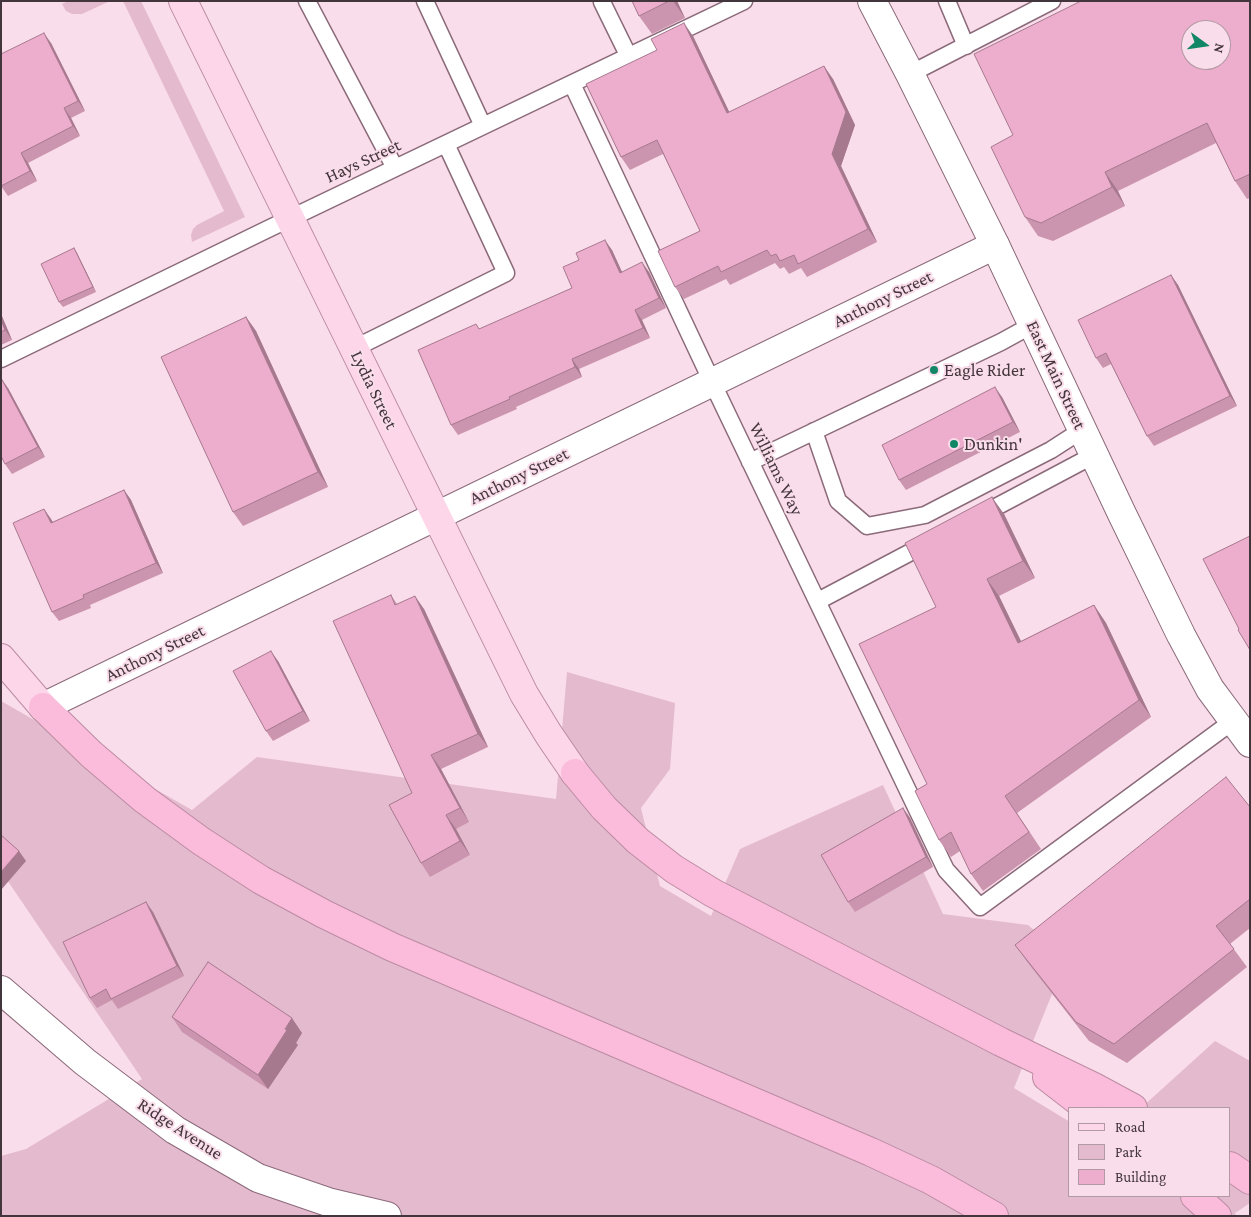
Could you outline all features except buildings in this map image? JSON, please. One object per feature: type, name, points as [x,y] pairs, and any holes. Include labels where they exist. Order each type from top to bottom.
[{"type":"highway","points":[[43,707],[91,754],[153,806],[201,841],[261,880],[324,914],[392,947],[872,1152],[931,1180],[994,1216]]},
{"type":"highway","points":[[575,773],[611,815],[638,841],[674,869],[713,893],[1131,1107]]},
{"type":"highway","points":[[1001,1042],[1086,1107]]},
{"type":"highway","points":[[1231,1167],[1250,1180]]},
{"type":"highway","points":[[1196,1197],[1216,1216]]},
{"type":"main road","name":"Lydia Street","points":[[183,1],[524,694],[548,735],[575,773]]},
{"type":"main road","points":[[1,658],[43,707]]},
{"type":"street","name":"East Main Street","points":[[872,1],[995,245],[1122,514],[1202,674],[1210,689],[1250,743]]},
{"type":"street","name":"Anthony Street","points":[[43,707],[995,245]]},
{"type":"street","name":"Ridge Avenue","points":[[1,990],[85,1062],[175,1130],[258,1178],[328,1202],[387,1216]]},
{"type":"lane","points":[[307,1],[395,168]]},
{"type":"lane","points":[[425,1],[483,126]]},
{"type":"lane","name":"Hays Street","points":[[1,359],[290,218],[744,1]]},
{"type":"lane","points":[[947,1],[966,46]]},
{"type":"lane","points":[[910,74],[1052,1]]},
{"type":"lane","points":[[602,2],[629,57]]},
{"type":"lane","name":"Williams Way","points":[[572,84],[750,462],[946,870],[980,907],[1233,721]]},
{"type":"lane","points":[[354,348],[506,273],[446,144]]},
{"type":"lane","points":[[750,462],[1001,342],[1032,325]]},
{"type":"lane","points":[[814,431],[838,501],[867,526],[925,515],[1051,450],[1082,430]]},
{"type":"lane","points":[[966,523],[1094,455]]},
{"type":"lane","points":[[818,602],[940,537]]},
{"type":"green space","points":[[68,1],[110,1],[82,14],[72,14],[66,11],[62,4]]},
{"type":"green space","points":[[123,1],[141,1],[245,217],[192,242],[191,235],[197,225],[224,211]]},
{"type":"green space","points":[[567,672],[675,703],[670,769],[641,808],[660,886],[711,916],[740,849],[883,785],[943,914],[1028,925],[1067,957],[1014,1088],[1068,1121],[1068,1197],[1231,1197],[1231,1107],[1142,1107],[1215,1041],[1250,1061],[1250,1203],[1235,1213],[1236,1216],[1,1216],[1,1156],[26,1149],[142,1079],[1,871],[1,701],[192,810],[257,757],[556,799]]},
{"type":"place","name":"Eagle Rider","points":[[934,370]]},
{"type":"place","name":"Dunkin'","points":[[954,444]]}]
